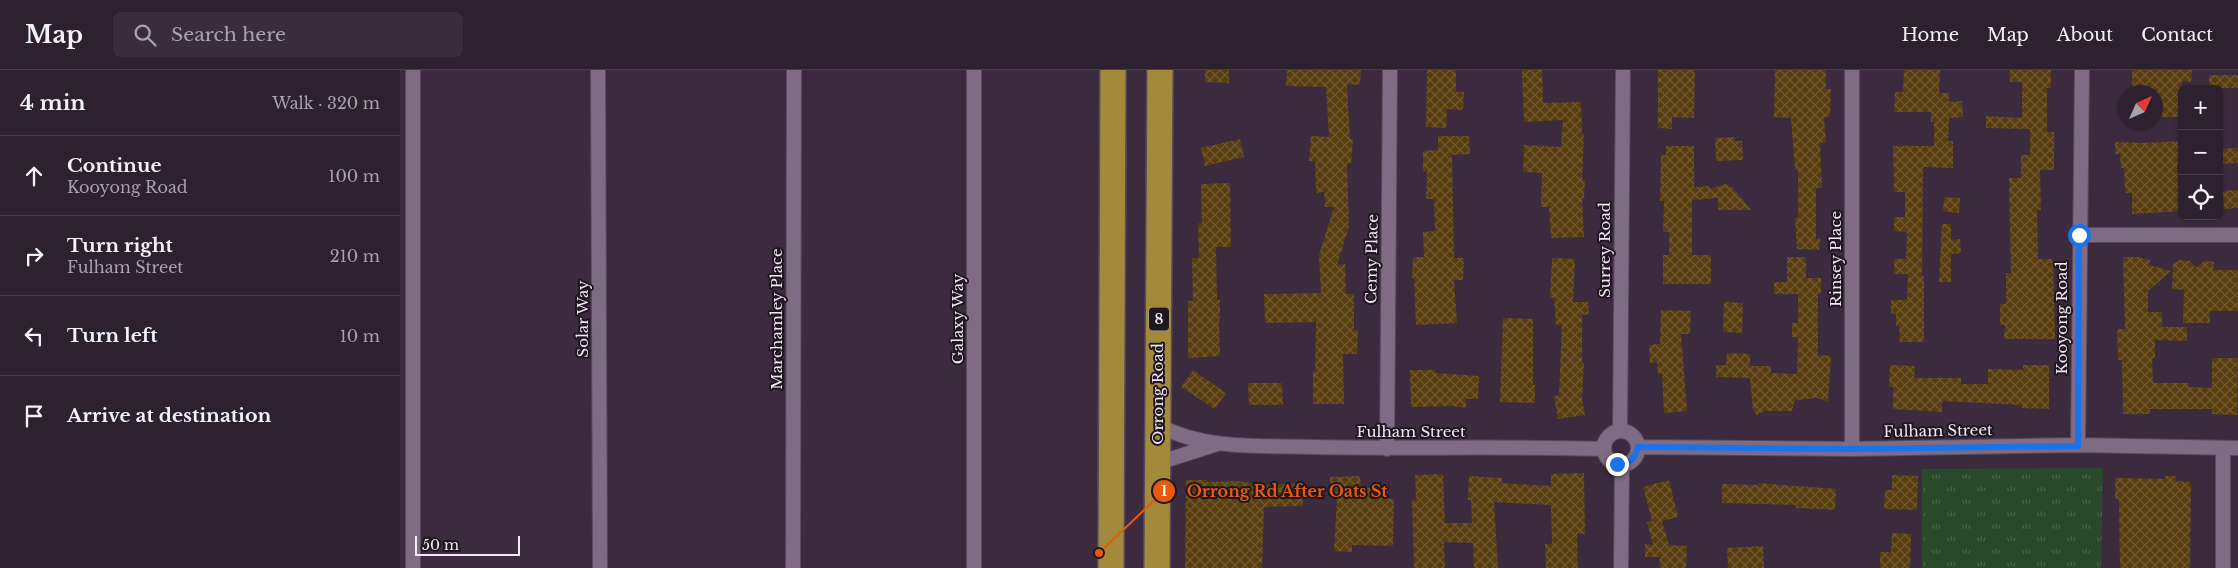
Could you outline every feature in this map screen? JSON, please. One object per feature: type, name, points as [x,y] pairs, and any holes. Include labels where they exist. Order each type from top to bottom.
[{"type":"highway","points":[[1111,568],[1113,70]]},
{"type":"highway","name":"Orrong Road","points":[[1157,568],[1160,70]]},
{"type":"street","points":[[412,568],[413,70]]},
{"type":"street","name":"Solar Way","points":[[598,70],[600,568]]},
{"type":"street","name":"Marchamley Place","points":[[793,568],[794,70]]},
{"type":"street","name":"Galaxy Way","points":[[974,70],[974,568]]},
{"type":"street","name":"Cemy Place","points":[[1387,449],[1390,70]]},
{"type":"street","name":"Surrey Road","points":[[1620,431],[1622,70]]},
{"type":"street","name":"Rinsey Place","points":[[1852,70],[1852,449]]},
{"type":"street","name":"Kooyong Road","points":[[2078,446],[2082,70]]},
{"type":"street","points":[[2079,235],[2238,235]]},
{"type":"street","name":"Fulham Street","points":[[1158,425],[1175,434],[1218,444],[1387,449],[1604,448]]},
{"type":"street","points":[[1620,431],[1632,436],[1638,447],[1633,459],[1617,464],[1608,458],[1604,448],[1607,438],[1620,431]]},
{"type":"street","name":"Fulham Street","points":[[1158,463],[1218,444]]},
{"type":"street","name":"Fulham Street","points":[[1638,447],[1852,449],[2078,446],[2238,448]]},
{"type":"street","points":[[2223,448],[2223,568]]},
{"type":"street","points":[[1620,568],[1622,464]]},
{"type":"green space","points":[[2103,468],[2101,568],[1922,568],[1922,469]]},
{"type":"building","points":[[1205,70],[1229,70],[1229,83],[1205,82]]},
{"type":"building","points":[[1287,70],[1361,70],[1360,85],[1347,84],[1350,139],[1353,139],[1351,164],[1347,163],[1349,227],[1337,265],[1345,264],[1346,294],[1354,294],[1354,330],[1358,330],[1357,354],[1343,354],[1344,404],[1313,404],[1316,322],[1265,323],[1264,294],[1321,293],[1319,255],[1334,207],[1325,207],[1324,192],[1316,193],[1315,161],[1309,161],[1311,136],[1329,137],[1326,87],[1286,86]]},
{"type":"building","points":[[1427,70],[1456,70],[1456,92],[1464,92],[1463,110],[1447,109],[1446,128],[1426,127]]},
{"type":"building","points":[[1522,70],[1542,70],[1543,103],[1581,102],[1582,134],[1584,134],[1582,180],[1585,180],[1584,198],[1582,198],[1584,237],[1551,238],[1549,207],[1541,207],[1542,173],[1523,172],[1524,145],[1561,147],[1563,120],[1524,122]]},
{"type":"building","points":[[1658,70],[1695,70],[1694,118],[1672,117],[1672,129],[1658,128]]},
{"type":"building","points":[[1775,70],[1826,70],[1826,89],[1831,89],[1830,116],[1824,118],[1826,142],[1820,143],[1822,188],[1816,188],[1816,239],[1820,239],[1819,250],[1797,249],[1795,218],[1798,218],[1798,170],[1795,170],[1791,118],[1774,117]]},
{"type":"building","points":[[1904,70],[1940,70],[1939,93],[1949,93],[1949,102],[1962,101],[1963,117],[1949,118],[1948,141],[1953,141],[1953,168],[1923,167],[1922,276],[1924,276],[1924,342],[1900,342],[1899,326],[1896,326],[1896,314],[1891,313],[1891,300],[1907,300],[1908,274],[1894,274],[1894,259],[1906,259],[1907,232],[1894,231],[1894,217],[1905,217],[1905,192],[1894,192],[1893,146],[1934,146],[1934,122],[1931,122],[1931,112],[1894,112],[1895,92],[1903,92]]},
{"type":"building","points":[[2010,70],[2051,70],[2051,88],[2047,88],[2047,132],[2054,132],[2054,170],[2040,170],[2041,210],[2037,210],[2038,259],[2053,259],[2055,339],[2004,339],[2005,325],[2000,325],[2000,304],[2006,304],[2006,273],[2011,273],[2009,178],[2021,178],[2021,155],[2030,155],[2030,129],[1986,128],[1986,116],[2022,118],[2022,82],[2010,82]]},
{"type":"building","points":[[2132,70],[2192,70],[2191,82],[2182,81],[2182,85],[2178,85],[2178,117],[2163,117],[2163,85],[2132,85]]},
{"type":"building","points":[[2209,75],[2238,75],[2238,88],[2223,88],[2223,85],[2209,85]]},
{"type":"building","points":[[1438,136],[1469,136],[1470,154],[1452,155],[1454,258],[1464,258],[1463,280],[1454,280],[1457,323],[1416,325],[1414,279],[1412,278],[1413,257],[1424,257],[1423,232],[1435,231],[1434,199],[1426,199],[1427,171],[1423,172],[1423,151],[1438,150]]},
{"type":"building","points":[[1735,137],[1735,141],[1742,141],[1743,160],[1716,161],[1715,138]]},
{"type":"building","points":[[1240,139],[1244,157],[1205,166],[1201,148]]},
{"type":"building","points":[[2178,141],[2178,211],[2132,214],[2132,193],[2125,193],[2124,168],[2121,168],[2120,154],[2115,154],[2115,142]]},
{"type":"building","points":[[1666,146],[1694,146],[1694,187],[1710,186],[1710,189],[1726,184],[1733,188],[1751,210],[1718,210],[1718,198],[1692,200],[1692,255],[1711,255],[1711,284],[1663,284],[1663,255],[1669,255],[1669,232],[1663,232],[1664,201],[1660,201],[1661,155],[1666,155]]},
{"type":"building","points":[[2238,148],[2238,163],[2223,164],[2223,149]]},
{"type":"building","points":[[1230,183],[1231,247],[1216,247],[1217,300],[1220,300],[1220,356],[1188,358],[1188,301],[1193,301],[1192,258],[1199,258],[1198,223],[1202,223],[1201,184]]},
{"type":"building","points":[[2238,190],[2238,208],[2224,209],[2223,191]]},
{"type":"building","points":[[1944,197],[1960,198],[1959,213],[1943,211]]},
{"type":"building","points":[[1942,224],[1951,224],[1951,240],[1960,239],[1961,253],[1951,254],[1951,282],[1939,282]]},
{"type":"building","points":[[1787,257],[1806,257],[1806,278],[1821,278],[1821,294],[1818,294],[1818,355],[1831,356],[1828,402],[1818,398],[1795,400],[1792,411],[1764,411],[1757,416],[1753,410],[1750,378],[1716,377],[1716,365],[1726,365],[1727,353],[1750,354],[1750,366],[1771,366],[1771,373],[1797,374],[1798,337],[1792,337],[1792,323],[1798,323],[1798,294],[1774,294],[1774,282],[1787,282]]},
{"type":"building","points":[[2123,257],[2137,257],[2150,260],[2149,265],[2171,271],[2148,291],[2148,312],[2162,312],[2162,327],[2187,327],[2187,341],[2155,340],[2155,358],[2152,359],[2153,383],[2189,383],[2189,387],[2212,388],[2212,358],[2238,358],[2237,415],[2212,414],[2212,409],[2150,409],[2150,414],[2123,414],[2122,360],[2118,360],[2117,329],[2125,329]]},
{"type":"building","points":[[1552,258],[1575,259],[1573,302],[1588,302],[1589,314],[1582,315],[1582,363],[1584,363],[1582,398],[1585,415],[1558,419],[1554,396],[1559,395],[1562,325],[1556,325],[1554,298],[1550,298]]},
{"type":"building","points":[[2180,260],[2190,261],[2196,268],[2204,261],[2214,262],[2213,270],[2238,270],[2238,311],[2210,311],[2210,323],[2183,323],[2184,290],[2172,289],[2173,264]]},
{"type":"building","points":[[1724,302],[1743,303],[1742,333],[1723,332]]},
{"type":"building","points":[[1661,310],[1691,311],[1690,334],[1681,334],[1687,411],[1664,413],[1662,374],[1658,374],[1657,362],[1650,363],[1649,345],[1660,344]]},
{"type":"building","points":[[1503,318],[1533,319],[1533,385],[1535,385],[1535,403],[1500,402]]},
{"type":"building","points":[[1890,365],[1915,366],[1914,378],[1961,378],[1961,384],[1988,384],[1988,369],[2023,370],[2023,365],[2049,365],[2049,409],[2022,408],[2022,405],[1942,401],[1942,412],[1893,409],[1893,387],[1889,387]]},
{"type":"building","points":[[1193,370],[1226,393],[1215,409],[1181,387]]},
{"type":"building","points":[[1410,370],[1435,370],[1435,373],[1479,376],[1478,399],[1466,399],[1466,408],[1453,406],[1411,407]]},
{"type":"building","points":[[1248,383],[1282,383],[1283,405],[1249,405]]},
{"type":"building","points":[[1584,473],[1585,534],[1577,534],[1578,568],[1546,568],[1545,544],[1552,544],[1551,505],[1494,502],[1498,568],[1474,568],[1473,543],[1444,542],[1445,568],[1414,568],[1412,500],[1416,500],[1415,475],[1443,474],[1445,523],[1472,523],[1471,500],[1468,500],[1469,476],[1502,478],[1502,483],[1551,486],[1551,474]]},
{"type":"building","points":[[1892,475],[1918,476],[1917,510],[1884,509],[1885,490],[1892,490]]},
{"type":"building","points":[[1360,476],[1361,488],[1388,488],[1388,499],[1394,499],[1393,546],[1352,545],[1352,552],[1334,551],[1337,498],[1331,498],[1330,477]]},
{"type":"building","points":[[2165,476],[2176,476],[2176,481],[2191,482],[2190,568],[2120,568],[2119,499],[2115,499],[2115,478],[2165,479]]},
{"type":"building","points":[[1186,480],[1207,480],[1207,482],[1238,481],[1266,485],[1302,483],[1303,506],[1264,507],[1262,568],[1185,568]]},
{"type":"building","points":[[1669,480],[1678,517],[1662,521],[1669,545],[1687,546],[1686,568],[1659,568],[1660,557],[1645,557],[1645,544],[1653,545],[1647,522],[1652,521],[1643,487]]},
{"type":"building","points":[[1759,483],[1836,489],[1835,510],[1796,508],[1796,505],[1722,503],[1722,484],[1759,485]]},
{"type":"building","points":[[1892,533],[1911,534],[1910,568],[1880,568],[1880,552],[1891,552]]},
{"type":"building","points":[[1763,546],[1764,568],[1728,568],[1727,548]]},
{"type":"place","name":"Orrong Rd After Oats St","points":[[1099,553]]},
{"type":"route","points":[[1617,464],[1628,463],[1633,459],[1638,447],[1852,449],[2078,446],[2079,235]]}]
